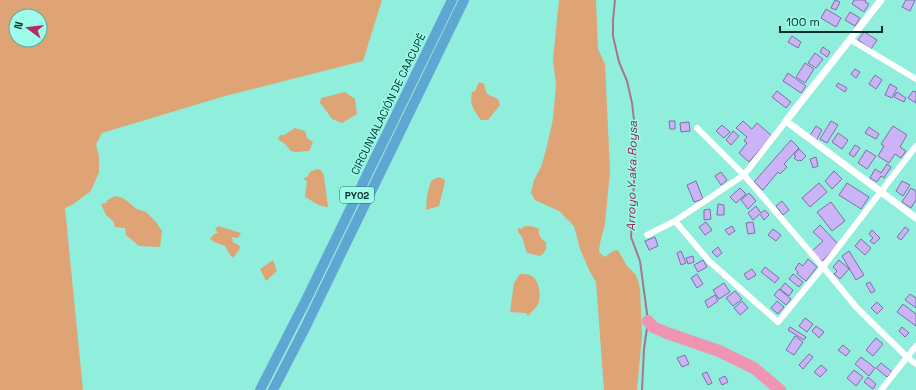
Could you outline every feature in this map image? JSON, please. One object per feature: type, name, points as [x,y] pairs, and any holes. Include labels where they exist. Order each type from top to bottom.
[{"type":"highway","name":"CIRCUNVALACIÓN DE CAACUPÉ","points":[[260,390],[452,0]]},
{"type":"highway","name":"CIRCUNVALACIÓN DE CAACUPÉ","points":[[273,390],[464,0]]},
{"type":"street","points":[[646,235],[675,221],[744,175],[881,0]]},
{"type":"street","points":[[851,40],[916,79]]},
{"type":"street","points":[[786,121],[916,218]]},
{"type":"street","points":[[697,128],[744,175],[857,308],[916,364]]},
{"type":"street","points":[[675,221],[709,261],[778,322],[823,267],[916,146]]},
{"type":"street","points":[[881,390],[916,346]]},
{"type":"shaded area","points":[[0,0],[382,0],[363,61],[225,96],[102,133],[96,144],[99,156],[99,172],[91,191],[72,205],[65,208],[83,390],[0,390]]},
{"type":"shaded area","points":[[559,0],[596,0],[598,49],[605,64],[610,171],[605,224],[599,252],[605,257],[613,251],[618,250],[627,266],[636,275],[640,288],[642,336],[637,390],[604,390],[596,282],[580,249],[574,226],[559,211],[535,200],[531,193],[534,180],[541,167],[553,119],[556,85],[553,59]]},
{"type":"shaded area","points":[[479,82],[484,84],[487,94],[498,99],[500,105],[488,120],[481,120],[474,110],[471,100],[472,92],[475,91]]},
{"type":"shaded area","points":[[345,92],[355,99],[357,114],[342,123],[332,119],[320,103],[321,98]]},
{"type":"shaded area","points":[[295,128],[305,131],[307,138],[313,142],[309,151],[291,151],[278,139],[280,135],[284,135]]},
{"type":"shaded area","points":[[317,169],[321,170],[324,176],[328,207],[319,205],[305,197],[307,181],[303,179],[308,176],[310,172]]},
{"type":"shaded area","points":[[438,177],[444,179],[445,182],[439,206],[426,210],[427,195],[431,181]]},
{"type":"shaded area","points":[[115,196],[123,198],[137,209],[146,212],[156,222],[162,231],[160,247],[139,246],[126,235],[125,228],[115,227],[113,221],[106,215],[101,204],[108,202],[106,201]]},
{"type":"shaded area","points":[[218,226],[241,233],[238,238],[232,237],[233,242],[240,246],[233,258],[225,246],[210,239],[214,234],[218,233],[215,229]]},
{"type":"shaded area","points":[[525,226],[531,226],[539,229],[540,237],[546,242],[545,250],[540,256],[527,253],[522,237],[518,232],[518,228],[521,229]]},
{"type":"shaded area","points":[[273,260],[277,271],[266,281],[260,269]]},
{"type":"shaded area","points":[[520,274],[529,275],[536,280],[540,294],[539,303],[528,316],[526,313],[510,312],[514,283]]},
{"type":"building","points":[[835,0],[840,2],[836,10],[831,8]]},
{"type":"building","points":[[854,0],[866,0],[865,2],[869,4],[864,12],[852,4]]},
{"type":"building","points":[[906,0],[915,0],[910,11],[902,7]]},
{"type":"building","points":[[826,9],[841,18],[836,27],[821,18]]},
{"type":"building","points":[[850,12],[860,18],[855,26],[845,20]]},
{"type":"building","points":[[864,32],[877,40],[871,49],[858,40]]},
{"type":"building","points":[[792,36],[801,42],[798,48],[788,42]]},
{"type":"building","points":[[823,47],[830,52],[827,57],[820,52]]},
{"type":"building","points":[[815,53],[823,59],[816,68],[808,63]]},
{"type":"building","points":[[805,63],[814,69],[805,83],[796,77]]},
{"type":"building","points":[[855,69],[860,72],[856,78],[851,74]]},
{"type":"building","points":[[788,73],[806,86],[801,93],[783,81]]},
{"type":"building","points":[[875,75],[882,80],[876,89],[869,84]]},
{"type":"building","points":[[838,83],[847,88],[845,92],[836,86]]},
{"type":"building","points":[[890,84],[897,88],[892,98],[885,95]]},
{"type":"building","points":[[777,91],[791,102],[786,108],[772,97]]},
{"type":"building","points":[[913,91],[916,92],[916,103],[908,98]]},
{"type":"building","points":[[897,92],[906,98],[904,102],[894,97]]},
{"type":"building","points":[[669,121],[675,121],[675,129],[670,129]]},
{"type":"building","points":[[743,121],[752,129],[757,123],[772,136],[749,162],[739,153],[747,143],[744,141],[747,137],[736,128]]},
{"type":"building","points":[[831,121],[838,125],[827,143],[820,139]]},
{"type":"building","points":[[689,122],[690,131],[681,132],[680,123]]},
{"type":"building","points":[[722,125],[730,132],[724,138],[716,131]]},
{"type":"building","points":[[816,126],[822,130],[816,141],[809,137]]},
{"type":"building","points":[[893,126],[907,135],[900,147],[906,151],[901,158],[895,154],[889,163],[878,156],[884,146],[881,144]]},
{"type":"building","points":[[869,127],[879,134],[876,139],[865,133]]},
{"type":"building","points":[[733,131],[739,136],[731,145],[726,140]]},
{"type":"building","points":[[838,133],[848,140],[842,149],[832,142]]},
{"type":"building","points":[[791,140],[799,148],[784,164],[787,167],[780,174],[778,172],[763,190],[754,182]]},
{"type":"building","points":[[855,145],[860,148],[854,157],[849,154]]},
{"type":"building","points":[[799,149],[806,156],[801,161],[794,158],[796,156],[794,155]]},
{"type":"building","points":[[866,150],[876,156],[867,169],[858,163]]},
{"type":"building","points":[[816,157],[818,166],[813,168],[810,159]]},
{"type":"building","points":[[887,164],[891,167],[884,178],[881,176],[877,182],[870,178],[875,169],[881,173]]},
{"type":"building","points":[[834,171],[842,179],[832,189],[825,181]]},
{"type":"building","points":[[721,172],[727,180],[721,185],[715,176]]},
{"type":"building","points":[[696,181],[703,199],[694,202],[687,185]]},
{"type":"building","points":[[902,181],[910,185],[903,196],[896,191]]},
{"type":"building","points":[[819,183],[827,192],[810,207],[802,198]]},
{"type":"building","points":[[847,183],[869,197],[861,209],[839,195]]},
{"type":"building","points":[[740,188],[746,194],[736,203],[730,197]]},
{"type":"building","points":[[911,188],[916,191],[916,200],[911,208],[902,202]]},
{"type":"building","points":[[749,193],[756,201],[748,209],[741,200]]},
{"type":"building","points":[[782,201],[789,210],[783,215],[776,206]]},
{"type":"building","points":[[831,202],[845,221],[832,231],[817,212]]},
{"type":"building","points":[[718,204],[724,205],[724,215],[717,215]]},
{"type":"building","points":[[756,206],[761,213],[765,210],[769,215],[764,220],[760,214],[753,220],[748,213]]},
{"type":"building","points":[[710,209],[711,219],[704,220],[704,210]]},
{"type":"building","points":[[706,222],[712,230],[705,235],[699,227]]},
{"type":"building","points":[[753,222],[755,233],[748,234],[746,223]]},
{"type":"building","points":[[820,225],[839,245],[822,261],[812,251],[823,241],[813,232]]},
{"type":"building","points":[[732,226],[735,231],[729,235],[725,230]]},
{"type":"building","points":[[905,227],[909,230],[901,240],[897,237]]},
{"type":"building","points":[[773,229],[781,235],[776,241],[768,235]]},
{"type":"building","points":[[872,230],[880,238],[874,244],[870,241],[873,238],[869,234]]},
{"type":"building","points":[[655,237],[658,246],[649,250],[645,241]]},
{"type":"building","points":[[861,239],[871,248],[865,255],[855,246]]},
{"type":"building","points":[[718,247],[722,253],[717,257],[712,252]]},
{"type":"building","points":[[681,251],[686,263],[681,265],[677,253]]},
{"type":"building","points":[[849,251],[864,275],[856,280],[842,256]]},
{"type":"building","points":[[693,256],[694,262],[688,264],[686,258]]},
{"type":"building","points":[[808,259],[817,267],[806,281],[797,274],[798,272],[795,269],[799,263],[803,266]]},
{"type":"building","points":[[703,260],[707,267],[698,272],[694,265]]},
{"type":"building","points":[[839,260],[849,269],[840,279],[834,274],[837,271],[833,267]]},
{"type":"building","points":[[765,267],[779,278],[775,283],[761,272]]},
{"type":"building","points":[[752,269],[756,275],[748,280],[744,274]]},
{"type":"building","points":[[697,274],[703,284],[697,288],[691,278]]},
{"type":"building","points":[[793,274],[803,282],[799,287],[789,279]]},
{"type":"building","points":[[870,282],[875,291],[871,293],[866,284]]},
{"type":"building","points":[[724,283],[730,292],[719,299],[713,290]]},
{"type":"building","points":[[785,283],[793,290],[789,296],[780,289]]},
{"type":"building","points":[[779,289],[791,299],[786,305],[774,295]]},
{"type":"building","points":[[735,291],[742,299],[733,306],[726,298]]},
{"type":"building","points":[[910,294],[916,298],[916,308],[905,300]]},
{"type":"building","points":[[715,295],[718,301],[708,308],[705,301]]},
{"type":"building","points":[[742,301],[748,308],[740,315],[734,308]]},
{"type":"building","points":[[777,301],[784,307],[778,314],[771,308]]},
{"type":"building","points":[[877,302],[883,308],[877,314],[871,308]]},
{"type":"building","points":[[903,304],[916,314],[916,326],[897,312]]},
{"type":"building","points":[[805,318],[813,324],[807,332],[799,326]]},
{"type":"building","points":[[816,326],[824,332],[819,338],[812,331]]},
{"type":"building","points":[[790,327],[806,337],[804,340],[788,330]]},
{"type":"building","points":[[902,327],[909,333],[905,337],[899,331]]},
{"type":"building","points":[[795,336],[803,342],[794,355],[786,350]]},
{"type":"building","points":[[876,338],[883,344],[873,356],[866,350]]},
{"type":"building","points":[[843,345],[850,351],[846,356],[838,350]]},
{"type":"building","points":[[809,354],[813,357],[803,369],[799,365]]},
{"type":"building","points":[[685,355],[689,364],[682,367],[677,358]]},
{"type":"building","points":[[861,357],[875,368],[869,376],[855,364]]},
{"type":"building","points":[[881,363],[892,372],[887,377],[876,368]]},
{"type":"building","points":[[821,365],[827,370],[820,377],[814,372]]},
{"type":"building","points":[[854,370],[863,377],[856,386],[847,378]]},
{"type":"building","points":[[707,372],[712,383],[708,385],[702,374]]},
{"type":"building","points":[[725,376],[728,382],[722,385],[719,379]]},
{"type":"building","points":[[868,377],[876,384],[873,389],[864,382]]},
{"type":"waterway","name":"Arroyo Y aka Roysa","points":[[615,0],[613,36],[619,62],[627,81],[632,103],[635,128],[636,145],[631,237],[640,261],[648,321],[644,349],[642,390]]},
{"type":"waterway","name":"Arroyo Y aka Roysa","points":[[648,321],[653,327],[719,351],[754,368],[780,390]]}]
